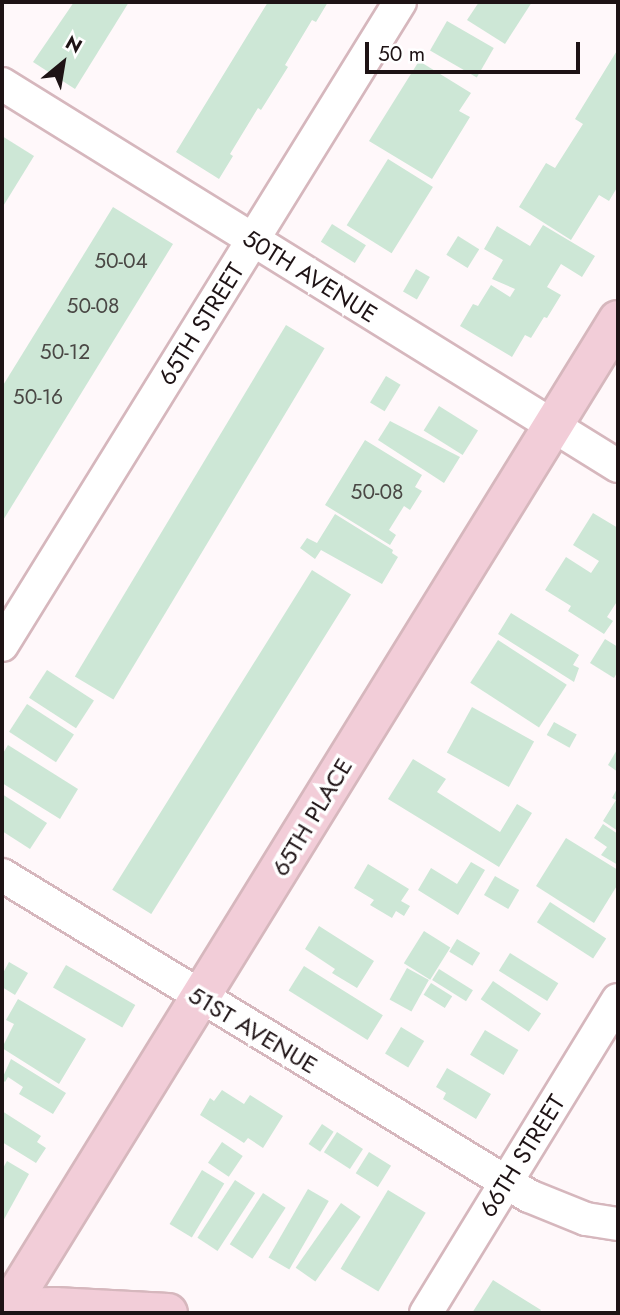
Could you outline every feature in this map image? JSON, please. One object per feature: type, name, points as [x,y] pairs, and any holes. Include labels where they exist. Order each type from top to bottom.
[{"type":"street","name":"65TH STREET","points":[[2,645],[400,2]]},
{"type":"street","name":"50TH AVENUE","points":[[2,85],[618,466]]},
{"type":"street","name":"65TH PLACE","points":[[5,1310],[201,998],[618,320]]},
{"type":"street","name":"51ST AVENUE","points":[[2,875],[550,1207],[586,1219],[618,1224]]},
{"type":"street","name":"66TH STREET","points":[[426,1313],[618,1000]]},
{"type":"street","points":[[5,1310],[55,1307],[168,1313]]},
{"type":"building","points":[[74,2],[129,2],[75,89],[33,62]]},
{"type":"building","points":[[268,2],[328,2],[316,22],[312,20],[285,65],[288,67],[261,110],[258,108],[230,154],[233,156],[219,179],[176,152]]},
{"type":"building","points":[[479,2],[532,2],[505,44],[467,20]]},
{"type":"building","points":[[447,21],[494,48],[477,77],[430,50]]},
{"type":"building","points":[[618,49],[618,186],[609,201],[599,195],[571,240],[519,207],[546,163],[555,168],[583,124],[575,119]]},
{"type":"building","points":[[419,61],[471,93],[459,111],[470,117],[432,179],[369,141]]},
{"type":"building","points":[[2,136],[34,156],[2,208]]},
{"type":"building","points":[[388,159],[433,187],[392,253],[347,225]]},
{"type":"building","points":[[113,207],[173,244],[2,522],[2,387]]},
{"type":"building","points":[[332,224],[366,245],[355,263],[321,242]]},
{"type":"building","points":[[543,225],[595,256],[582,277],[561,264],[547,287],[561,295],[531,338],[525,335],[512,357],[460,326],[473,304],[478,306],[491,285],[510,297],[515,289],[492,279],[503,260],[484,249],[497,226],[530,246]]},
{"type":"building","points":[[458,236],[479,249],[468,268],[446,255]]},
{"type":"building","points":[[416,269],[430,277],[417,300],[403,292]]},
{"type":"building","points":[[286,325],[325,348],[113,700],[75,676]]},
{"type":"building","points":[[386,376],[401,385],[385,411],[370,403]]},
{"type":"building","points":[[439,406],[478,430],[463,455],[424,431]]},
{"type":"building","points":[[390,421],[460,457],[444,483],[378,440]]},
{"type":"building","points":[[365,440],[422,475],[415,487],[422,491],[410,510],[404,506],[389,530],[396,535],[390,545],[325,505]]},
{"type":"building","points":[[593,513],[618,528],[618,600],[607,617],[613,621],[604,634],[568,611],[571,606],[545,590],[566,557],[591,573],[599,561],[573,545]]},
{"type":"building","points":[[335,514],[393,550],[392,553],[398,557],[382,584],[321,550],[315,559],[300,548],[307,538],[317,543]]},
{"type":"building","points":[[312,570],[351,594],[151,914],[112,890]]},
{"type":"building","points":[[511,613],[579,655],[573,665],[579,668],[574,682],[498,634]]},
{"type":"building","points":[[605,639],[618,647],[618,671],[614,678],[590,663]]},
{"type":"building","points":[[498,640],[567,685],[539,727],[470,683]]},
{"type":"building","points":[[47,670],[94,700],[76,728],[29,698]]},
{"type":"building","points":[[27,704],[74,734],[56,762],[9,732]]},
{"type":"building","points":[[472,707],[534,741],[509,787],[447,752]]},
{"type":"building","points":[[554,722],[577,735],[569,748],[547,735]]},
{"type":"building","points":[[8,745],[78,789],[60,819],[2,783],[2,755]]},
{"type":"building","points":[[618,748],[618,772],[608,765]]},
{"type":"building","points":[[413,759],[446,779],[437,792],[500,832],[517,804],[532,813],[499,867],[388,799]]},
{"type":"building","points":[[618,787],[618,831],[603,821],[616,800],[612,798]]},
{"type":"building","points":[[2,794],[47,823],[30,849],[2,831]]},
{"type":"building","points":[[603,824],[618,834],[618,865],[601,855],[607,847],[594,838]]},
{"type":"building","points":[[566,838],[618,870],[618,884],[594,923],[536,886]]},
{"type":"building","points":[[471,862],[485,870],[458,915],[418,890],[431,868],[457,884]]},
{"type":"building","points":[[368,864],[409,889],[401,901],[410,906],[404,916],[396,911],[392,918],[370,905],[374,900],[354,888]]},
{"type":"building","points":[[495,876],[519,890],[508,909],[484,895]]},
{"type":"building","points":[[550,902],[606,938],[593,959],[537,922]]},
{"type":"building","points":[[319,926],[374,961],[357,988],[332,973],[335,969],[305,949]]},
{"type":"building","points":[[424,931],[450,947],[430,980],[404,963]]},
{"type":"building","points":[[457,939],[480,953],[472,966],[449,952]]},
{"type":"building","points":[[510,953],[558,983],[547,1001],[499,971]]},
{"type":"building","points":[[9,962],[28,973],[15,995],[2,987],[2,975]]},
{"type":"building","points":[[66,965],[135,1005],[122,1028],[53,988]]},
{"type":"building","points":[[304,966],[383,1015],[368,1040],[289,991]]},
{"type":"building","points":[[407,968],[429,980],[411,1012],[390,999]]},
{"type":"building","points":[[439,969],[473,990],[466,1001],[432,980]]},
{"type":"building","points":[[493,981],[541,1013],[529,1032],[481,999]]},
{"type":"building","points":[[431,983],[452,996],[445,1008],[424,995]]},
{"type":"building","points":[[18,999],[86,1039],[59,1084],[2,1048],[14,1024],[6,1020]]},
{"type":"building","points":[[401,1027],[424,1041],[408,1067],[385,1054]]},
{"type":"building","points":[[485,1030],[518,1050],[503,1075],[470,1055]]},
{"type":"building","points":[[11,1059],[66,1093],[53,1114],[19,1094],[23,1087],[8,1077],[5,1082],[2,1079]]},
{"type":"building","points":[[447,1068],[491,1094],[476,1119],[443,1099],[446,1093],[436,1087]]},
{"type":"building","points":[[222,1090],[244,1104],[250,1095],[283,1116],[263,1148],[248,1138],[244,1143],[200,1115],[210,1098],[214,1101]]},
{"type":"building","points":[[2,1111],[41,1136],[37,1142],[46,1148],[36,1163],[2,1142]]},
{"type":"building","points":[[322,1124],[334,1132],[320,1152],[309,1144]]},
{"type":"building","points":[[337,1132],[363,1149],[350,1169],[324,1152]]},
{"type":"building","points":[[222,1142],[243,1156],[229,1177],[208,1163]]},
{"type":"building","points":[[369,1152],[391,1166],[378,1187],[356,1173]]},
{"type":"building","points":[[7,1161],[29,1174],[2,1223],[2,1170]]},
{"type":"building","points":[[202,1170],[224,1183],[192,1237],[170,1224]]},
{"type":"building","points":[[235,1180],[255,1193],[218,1251],[197,1238]]},
{"type":"building","points":[[308,1189],[329,1201],[289,1269],[269,1257]]},
{"type":"building","points":[[388,1190],[426,1213],[378,1292],[341,1269]]},
{"type":"building","points":[[263,1193],[286,1208],[252,1259],[230,1244]]},
{"type":"building","points":[[341,1203],[361,1217],[315,1281],[296,1268]]},
{"type":"building","points":[[493,1280],[541,1310],[539,1313],[472,1313]]}]
